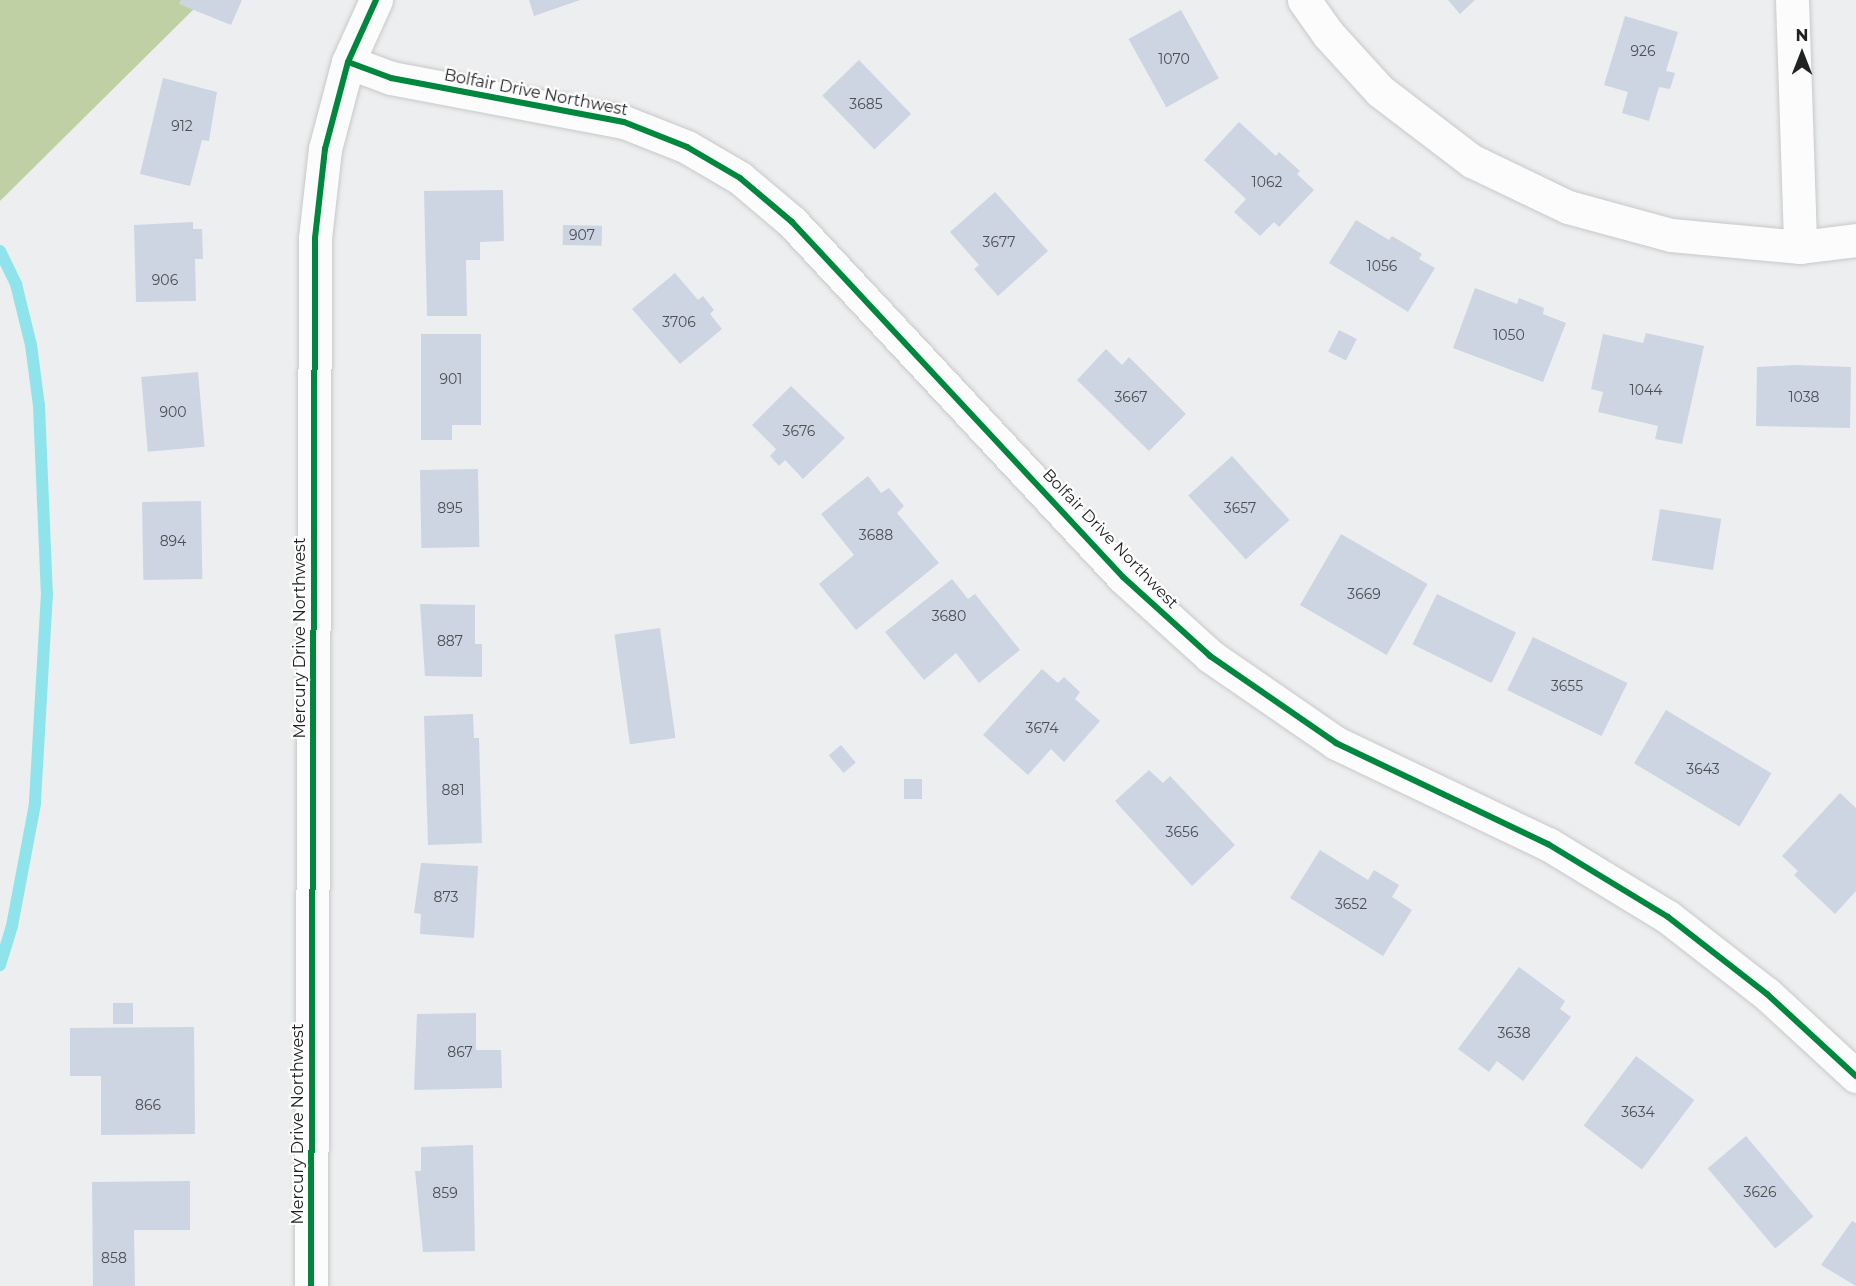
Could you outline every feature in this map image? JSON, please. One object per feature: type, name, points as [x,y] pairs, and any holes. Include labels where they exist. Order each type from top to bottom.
[{"type":"street","name":"Mercury Drive Northwest","points":[[311,1286],[315,238],[325,149],[348,62],[376,0]]},
{"type":"street","points":[[1304,0],[1328,34],[1380,91],[1472,161],[1568,207],[1671,235],[1800,247],[1856,240]]},
{"type":"street","points":[[1792,0],[1800,247]]},
{"type":"street","name":"Bolfair Drive Northwest","points":[[348,62],[391,78],[624,122],[687,147],[740,178],[792,222],[1123,577],[1210,656],[1336,743],[1548,844],[1668,917],[1767,994],[1856,1076]]},
{"type":"green space","points":[[0,0],[203,0],[0,201]]},
{"type":"building","points":[[181,0],[242,0],[231,25],[179,4]]},
{"type":"building","points":[[529,0],[580,0],[534,16]]},
{"type":"building","points":[[1448,0],[1475,0],[1460,14]]},
{"type":"building","points":[[1181,10],[1219,78],[1166,107],[1129,39]]},
{"type":"building","points":[[1625,16],[1678,32],[1666,71],[1675,73],[1670,89],[1659,87],[1649,121],[1622,113],[1628,92],[1604,85]]},
{"type":"building","points":[[859,60],[911,114],[874,149],[822,95]]},
{"type":"building","points":[[163,78],[217,92],[209,141],[202,140],[190,186],[140,174]]},
{"type":"building","points":[[1239,122],[1276,156],[1279,152],[1300,171],[1297,174],[1314,190],[1279,227],[1274,222],[1260,236],[1234,212],[1246,199],[1204,160]]},
{"type":"building","points":[[503,190],[504,241],[480,242],[480,260],[466,260],[467,316],[427,316],[424,191]]},
{"type":"building","points":[[995,192],[1048,251],[998,296],[974,269],[979,265],[950,232]]},
{"type":"building","points":[[1356,220],[1389,240],[1392,236],[1422,254],[1419,259],[1435,268],[1408,312],[1329,263]]},
{"type":"building","points":[[193,222],[193,229],[202,229],[203,259],[195,259],[196,301],[136,302],[134,225]]},
{"type":"building","points":[[563,225],[602,226],[602,246],[563,245]]},
{"type":"building","points":[[675,273],[698,300],[703,296],[714,310],[710,314],[722,329],[680,364],[632,309]]},
{"type":"building","points":[[1475,288],[1517,304],[1519,298],[1544,308],[1543,314],[1566,323],[1543,382],[1453,348]]},
{"type":"building","points":[[1339,330],[1357,339],[1346,360],[1328,351]]},
{"type":"building","points":[[1646,333],[1704,346],[1682,444],[1655,439],[1658,426],[1598,412],[1603,392],[1591,389],[1603,334],[1643,343]]},
{"type":"building","points":[[421,334],[481,334],[481,425],[452,425],[452,440],[421,440]]},
{"type":"building","points":[[1106,349],[1122,365],[1129,357],[1186,414],[1149,451],[1077,380]]},
{"type":"building","points":[[1796,365],[1851,367],[1850,428],[1756,426],[1757,367]]},
{"type":"building","points":[[198,372],[205,447],[148,452],[141,377]]},
{"type":"building","points":[[791,386],[845,438],[803,479],[785,460],[779,466],[770,456],[776,449],[752,425]]},
{"type":"building","points":[[1232,456],[1290,520],[1246,559],[1188,495]]},
{"type":"building","points":[[478,469],[479,547],[421,548],[420,470]]},
{"type":"building","points":[[868,476],[881,493],[889,488],[904,506],[897,513],[939,563],[856,630],[819,584],[854,555],[821,514]]},
{"type":"building","points":[[201,501],[202,579],[143,580],[142,502]]},
{"type":"building","points":[[1660,509],[1721,519],[1713,570],[1652,560]]},
{"type":"building","points":[[1341,534],[1428,584],[1387,655],[1300,605]]},
{"type":"building","points":[[952,579],[968,599],[975,594],[1020,650],[979,683],[956,653],[924,680],[885,632]]},
{"type":"building","points":[[1437,594],[1516,633],[1492,683],[1412,644]]},
{"type":"building","points":[[420,604],[475,605],[475,644],[482,644],[482,677],[425,676]]},
{"type":"building","points":[[660,628],[675,738],[630,744],[614,634]]},
{"type":"building","points":[[1533,637],[1627,683],[1602,736],[1507,690]]},
{"type":"building","points":[[1042,669],[1058,683],[1064,677],[1080,692],[1075,699],[1100,721],[1064,762],[1051,749],[1028,775],[983,735]]},
{"type":"building","points":[[1666,710],[1771,773],[1739,826],[1634,763]]},
{"type":"building","points":[[473,714],[474,738],[479,738],[482,843],[428,845],[424,716]]},
{"type":"building","points":[[841,745],[856,763],[844,773],[829,755]]},
{"type":"building","points":[[1149,770],[1163,783],[1170,776],[1235,845],[1192,886],[1115,801]]},
{"type":"building","points":[[904,779],[922,779],[922,799],[904,799]]},
{"type":"building","points":[[1840,793],[1856,808],[1856,891],[1835,914],[1794,875],[1798,871],[1782,856]]},
{"type":"building","points":[[1320,850],[1368,880],[1374,870],[1399,885],[1392,897],[1412,910],[1383,956],[1290,898]]},
{"type":"building","points":[[421,863],[478,866],[474,938],[420,934],[421,914],[414,913]]},
{"type":"building","points":[[1519,967],[1565,1001],[1560,1009],[1571,1017],[1523,1081],[1497,1061],[1489,1072],[1458,1049]]},
{"type":"building","points":[[113,1003],[133,1003],[133,1024],[113,1024]]},
{"type":"building","points":[[476,1013],[476,1050],[501,1050],[502,1088],[414,1090],[417,1014]]},
{"type":"building","points":[[194,1027],[195,1134],[101,1135],[101,1076],[70,1076],[70,1028]]},
{"type":"building","points":[[1636,1056],[1694,1100],[1642,1169],[1584,1125]]},
{"type":"building","points":[[1746,1136],[1813,1216],[1775,1249],[1708,1168]]},
{"type":"building","points":[[473,1145],[475,1251],[423,1252],[415,1171],[421,1171],[421,1147]]},
{"type":"building","points":[[190,1181],[190,1230],[134,1230],[135,1286],[93,1286],[92,1182]]},
{"type":"building","points":[[1852,1221],[1856,1223],[1856,1286],[1821,1265]]},
{"type":"waterway","points":[[0,251],[16,284],[31,345],[39,406],[47,593],[35,804],[12,926],[0,965]]},
{"type":"cycle path","points":[[311,1286],[315,238],[325,149],[348,62],[376,0]]},
{"type":"cycle path","points":[[348,62],[391,78],[624,122],[687,147],[740,178],[792,222],[1123,577],[1210,656],[1336,743],[1548,844],[1668,917],[1767,994],[1856,1076]]}]
